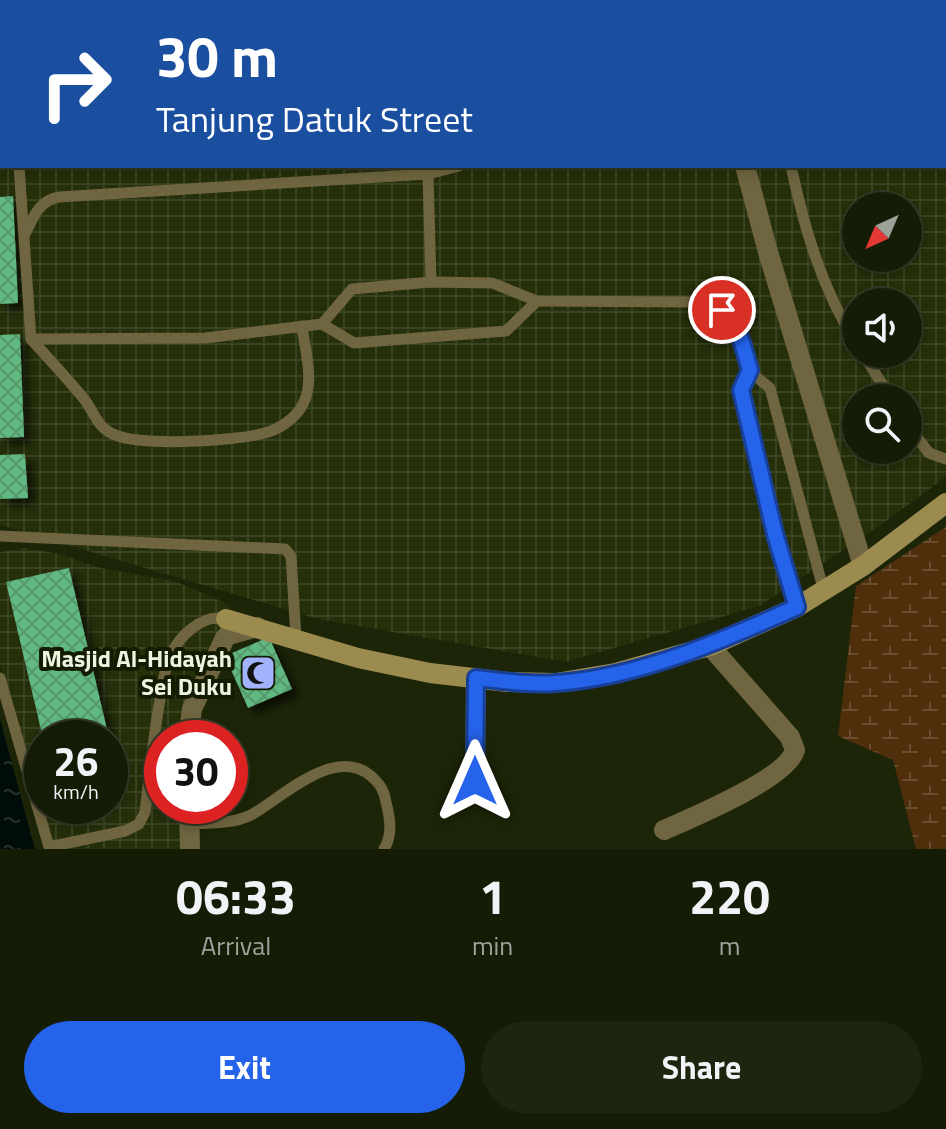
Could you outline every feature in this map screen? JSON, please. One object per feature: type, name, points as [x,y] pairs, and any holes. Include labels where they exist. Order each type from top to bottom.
[{"type":"main road","points":[[226,619],[392,667],[476,678],[556,683],[615,673],[710,646],[797,607],[863,566],[946,503]]},
{"type":"street","points":[[746,168],[863,566]]},
{"type":"street","points":[[190,720],[192,709],[225,638],[257,627]]},
{"type":"street","points":[[664,830],[731,800],[794,756],[790,737],[710,646]]},
{"type":"street","points":[[475,781],[476,678]]},
{"type":"street","points":[[190,824],[190,849]]},
{"type":"lane","points":[[19,168],[31,339],[86,402],[101,427],[111,434],[140,441],[202,440],[266,433],[294,416],[308,391],[302,326]]},
{"type":"lane","points":[[25,235],[39,207],[46,200],[59,197],[428,174],[451,168]]},
{"type":"lane","points":[[791,168],[814,255],[842,319]]},
{"type":"lane","points":[[428,174],[431,282]]},
{"type":"lane","points":[[322,324],[352,289],[431,282],[492,283],[537,301],[709,304],[731,317],[750,370],[770,388],[824,592]]},
{"type":"lane","points":[[31,339],[205,338],[322,324],[354,343],[506,331],[537,301]]},
{"type":"lane","points":[[750,370],[741,390],[775,534],[797,607]]},
{"type":"lane","points":[[922,444],[929,453],[946,459]]},
{"type":"lane","points":[[0,536],[285,549],[291,556],[296,638]]},
{"type":"lane","points":[[0,678],[4,704],[44,848],[125,831],[139,824],[145,812],[155,725],[168,659],[187,633],[200,623],[211,618],[226,619]]},
{"type":"lane","points":[[248,816],[302,780],[344,765],[367,773],[384,792],[390,840],[384,849]]},
{"type":"shaded area","points":[[0,168],[946,168],[946,477],[878,527],[759,606],[566,662],[318,619],[0,525]]},
{"type":"shaded area","points":[[26,548],[64,555],[96,567],[177,582],[230,605],[190,720],[144,720],[144,824],[183,824],[183,849],[46,849],[40,824],[128,824],[128,720],[24,720],[24,761],[0,664],[0,552]]},
{"type":"green space","points":[[946,527],[946,849],[916,849],[893,760],[838,736],[856,586]]},
{"type":"water","points":[[0,719],[24,808],[24,824],[28,824],[35,849],[0,849]]},
{"type":"building","points":[[13,196],[18,303],[0,304],[0,197]]},
{"type":"building","points":[[20,334],[24,437],[0,438],[0,335]]},
{"type":"building","points":[[25,454],[28,498],[0,499],[0,455]]},
{"type":"building","points":[[69,568],[105,720],[39,720],[6,582]]},
{"type":"building","name":"Masjid Al-Hidayah Sei Duku","points":[[269,637],[292,689],[248,708],[225,656]]},
{"type":"place","name":"Masjid Al-Hidayah Sei Duku","points":[[258,673]]},
{"type":"route","points":[[475,781],[476,678],[556,683],[615,673],[710,646],[797,607],[775,534],[741,390],[750,370],[736,327],[731,317],[722,310]]}]
